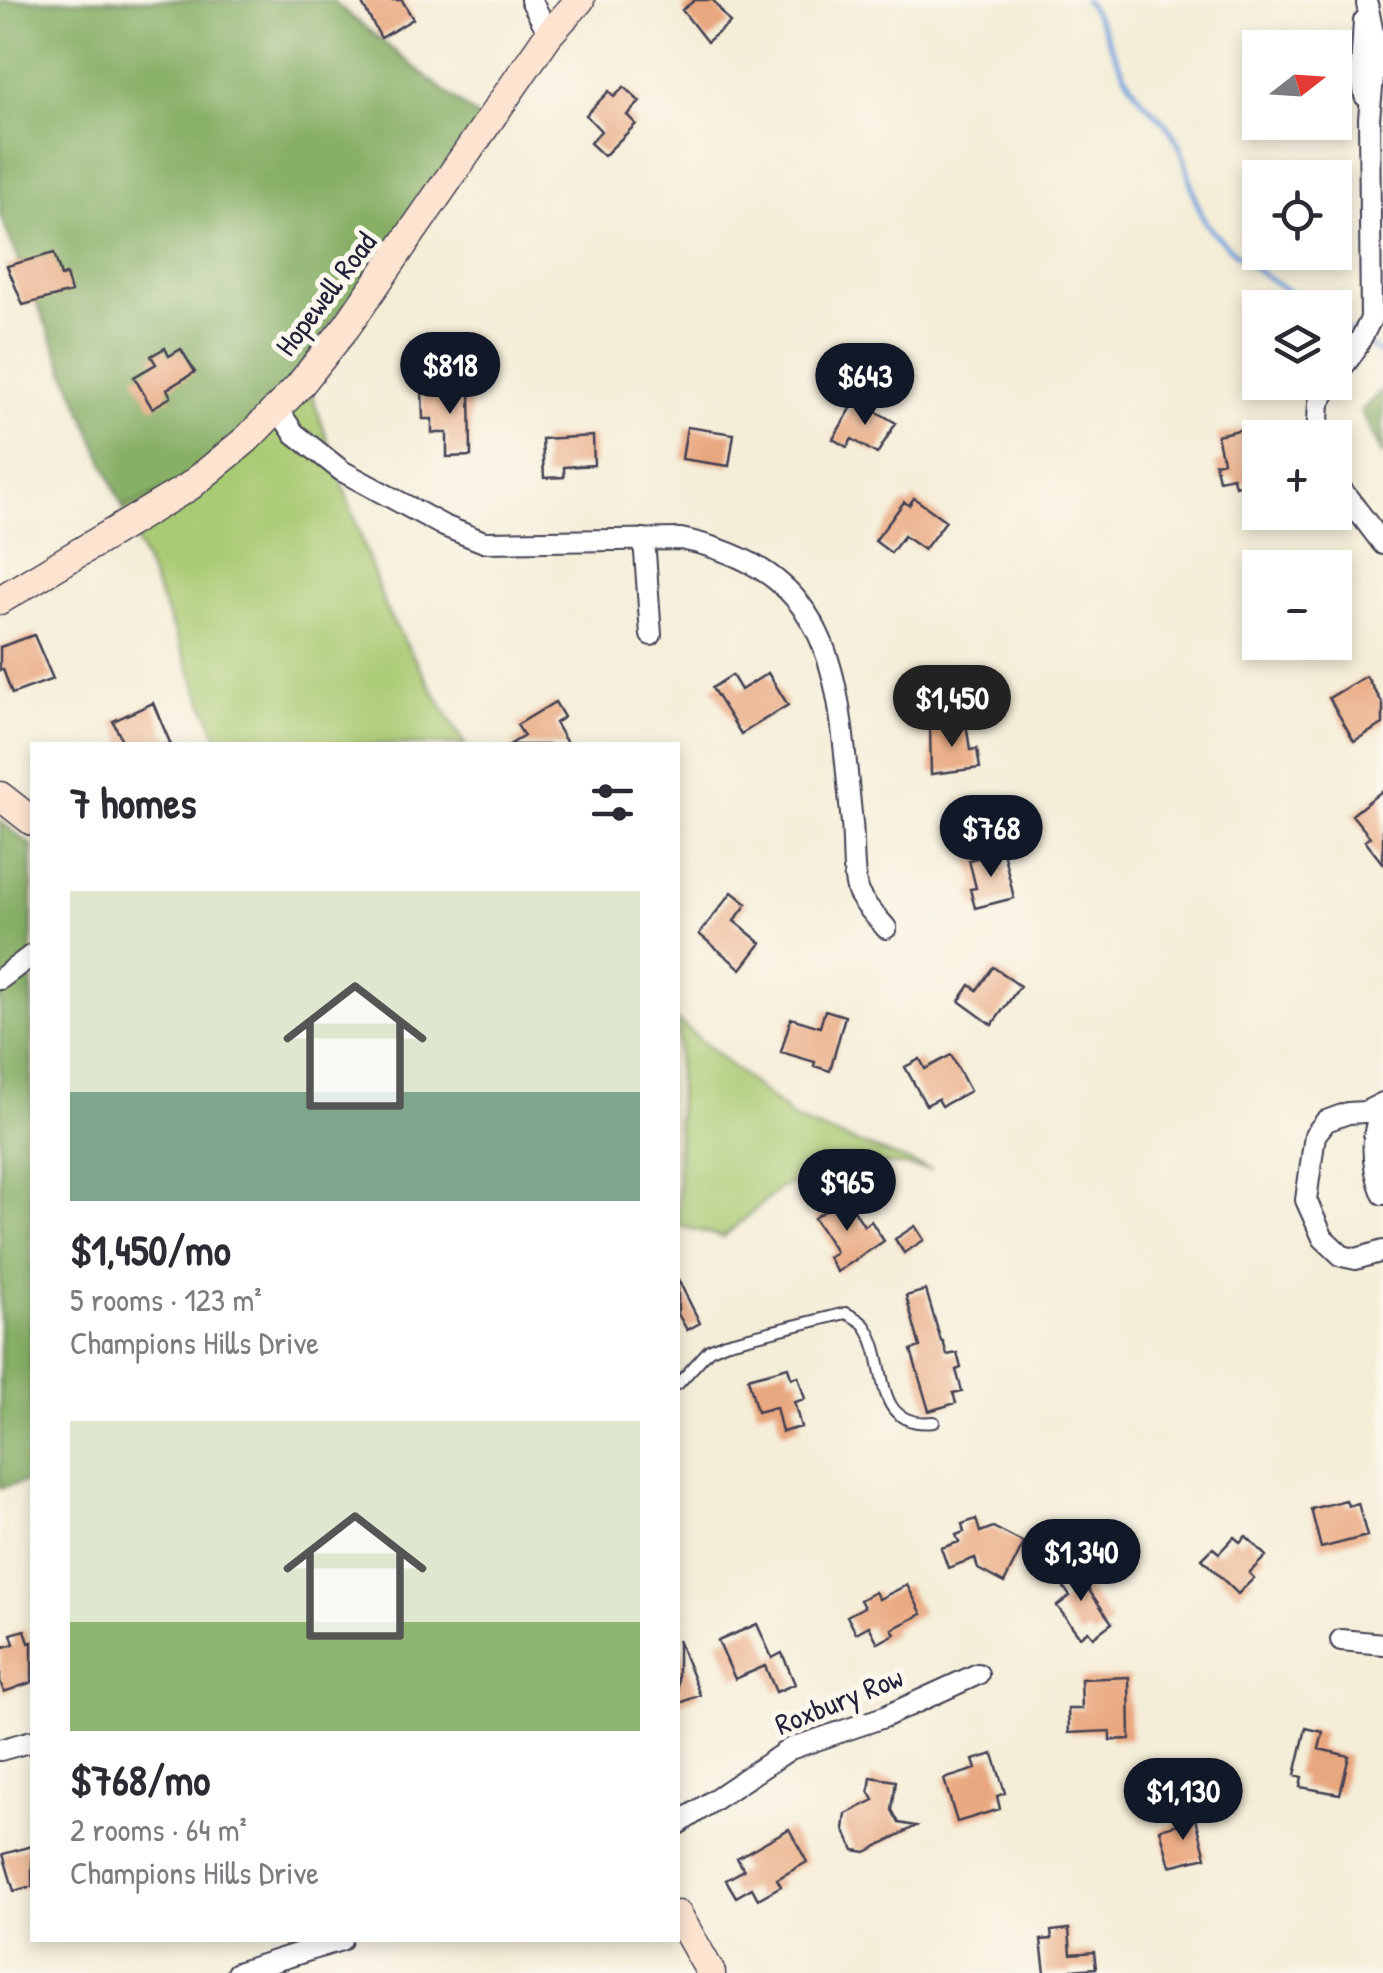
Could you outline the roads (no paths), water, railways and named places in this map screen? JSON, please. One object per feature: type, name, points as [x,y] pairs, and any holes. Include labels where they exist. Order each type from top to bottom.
[{"type":"street","points":[[532,0],[549,34]]},
{"type":"street","name":"Hopewell Road","points":[[0,600],[190,486],[247,440],[347,326],[549,34],[580,0]]},
{"type":"street","points":[[1352,355],[1372,319],[1369,118],[1376,48],[1366,2]]},
{"type":"street","points":[[277,408],[294,432],[342,471],[444,526],[484,542],[681,539],[713,546],[775,576],[822,638],[834,680],[858,892],[886,928]]},
{"type":"street","points":[[1352,503],[1383,544]]},
{"type":"street","points":[[644,540],[651,635]]},
{"type":"street","name":"Hopewell Road","points":[[0,584],[61,561]]},
{"type":"street","points":[[0,796],[30,819]]},
{"type":"street","points":[[0,980],[30,957]]},
{"type":"street","points":[[1383,1105],[1372,1140],[1383,1194]]},
{"type":"street","points":[[1383,1105],[1326,1121],[1315,1135],[1306,1200],[1323,1238],[1342,1256],[1356,1259],[1383,1251]]},
{"type":"street","points":[[1341,1640],[1383,1644]]},
{"type":"street","name":"Roxbury Row","points":[[680,1823],[790,1750],[884,1717],[978,1674]]},
{"type":"street","points":[[0,1750],[30,1742]]},
{"type":"street","points":[[680,1918],[711,1973]]},
{"type":"street","points":[[236,1973],[335,1942]]},
{"type":"lane","points":[[680,1382],[709,1350],[725,1343],[846,1313],[864,1322],[873,1342],[886,1397],[898,1414],[914,1424],[934,1422]]},
{"type":"waterway","points":[[1085,0],[1133,88],[1177,141],[1202,217],[1244,260],[1286,290]]},
{"type":"waterway","points":[[1352,333],[1356,336]]},
{"type":"waterway","points":[[1365,343],[1383,356]]}]
